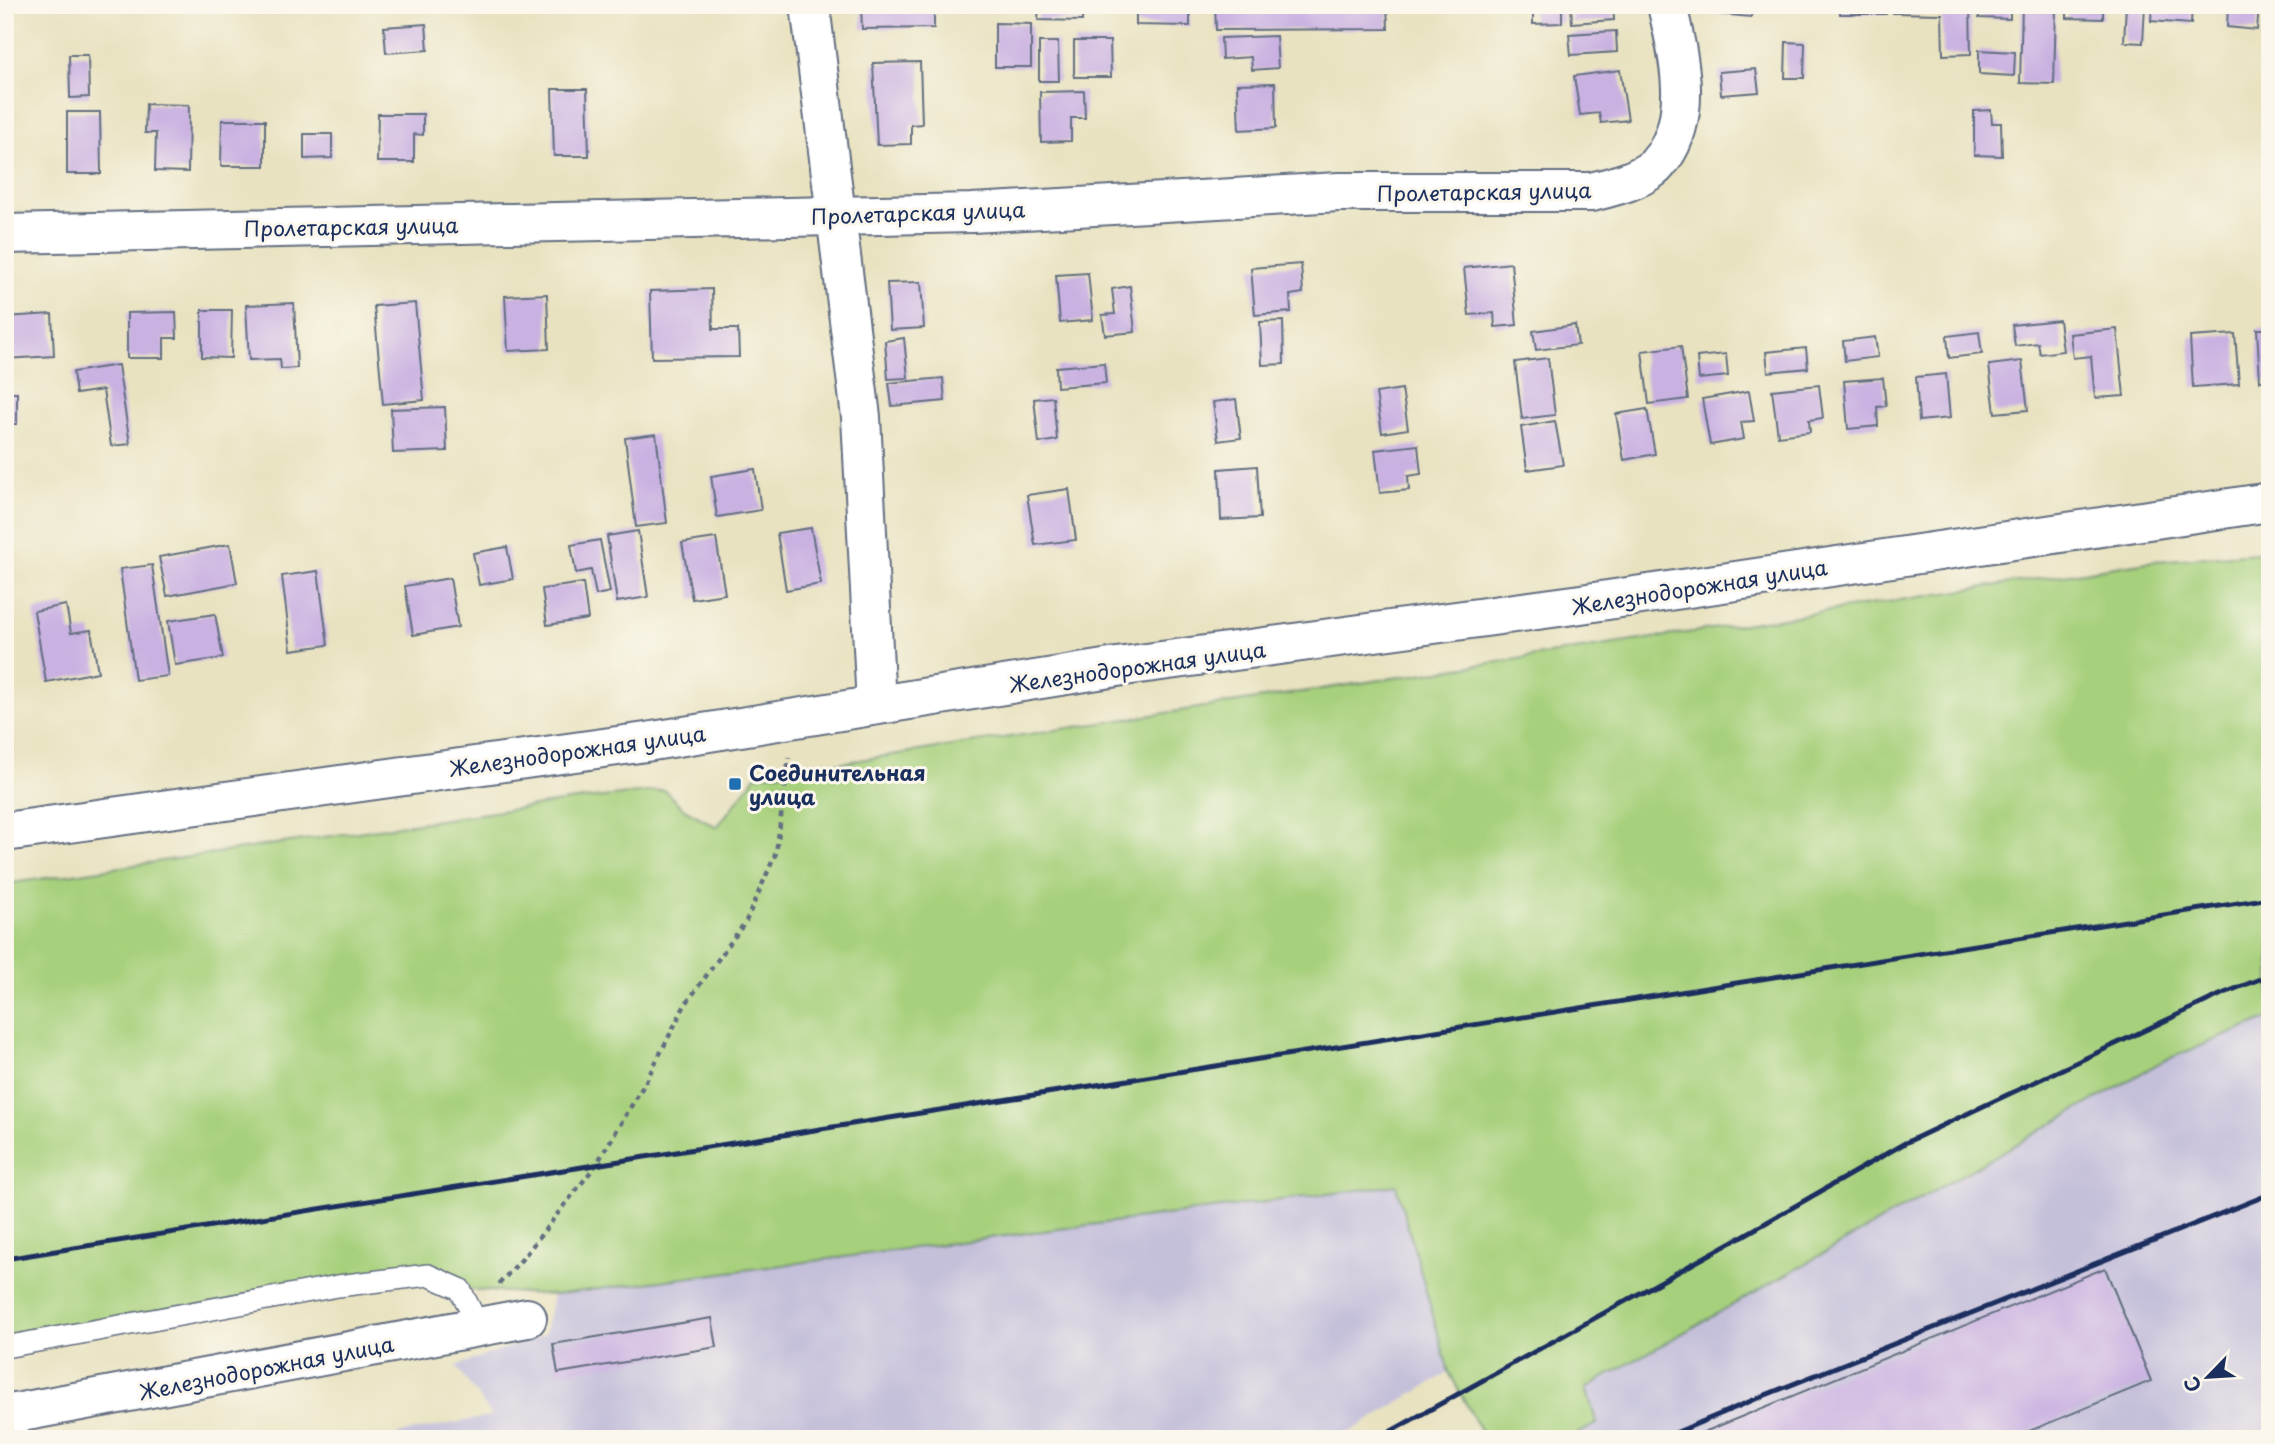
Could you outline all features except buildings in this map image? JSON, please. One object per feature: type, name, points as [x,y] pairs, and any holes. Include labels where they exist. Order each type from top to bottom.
[{"type":"street","points":[[810,5],[862,417],[876,705]]},
{"type":"street","name":"Пролетарская улица","points":[[5,234],[972,213],[1339,192],[1592,192],[1629,183],[1655,167],[1668,148],[1678,123],[1681,92],[1676,46],[1667,5]]},
{"type":"street","name":"Железнодорожная улица","points":[[5,832],[646,742],[1117,667],[1587,603],[2270,502]]},
{"type":"street","name":"Железнодорожная улица","points":[[5,1415],[476,1320],[527,1318]]},
{"type":"lane","points":[[5,1347],[338,1286],[428,1275],[460,1289],[476,1320]]},
{"type":"path","points":[[476,1320],[596,1165],[645,1083],[685,1005],[746,921],[776,853],[794,718]]},
{"type":"shaded area","points":[[2270,1018],[2270,1439],[1566,1439],[1596,1424],[1586,1388],[2163,1061]]},
{"type":"shaded area","points":[[1396,1185],[1449,1372],[1338,1439],[399,1439],[397,1434],[492,1416],[456,1366],[545,1334],[553,1295]]},
{"type":"green space","points":[[2270,552],[2270,1018],[2163,1061],[1586,1388],[1597,1424],[1566,1439],[1485,1439],[1449,1372],[1396,1185],[553,1295],[460,1289],[427,1275],[5,1347],[5,884],[568,801],[664,790],[684,809],[717,827],[756,776],[2154,561]]},
{"type":"railway","points":[[5,1259],[2270,898]]},
{"type":"railway","points":[[1377,1439],[1905,1143],[2222,994],[2270,975]]},
{"type":"railway","points":[[1661,1439],[2270,1194]]},
{"type":"place","name":"Соединительная улица","points":[[735,784]]}]
